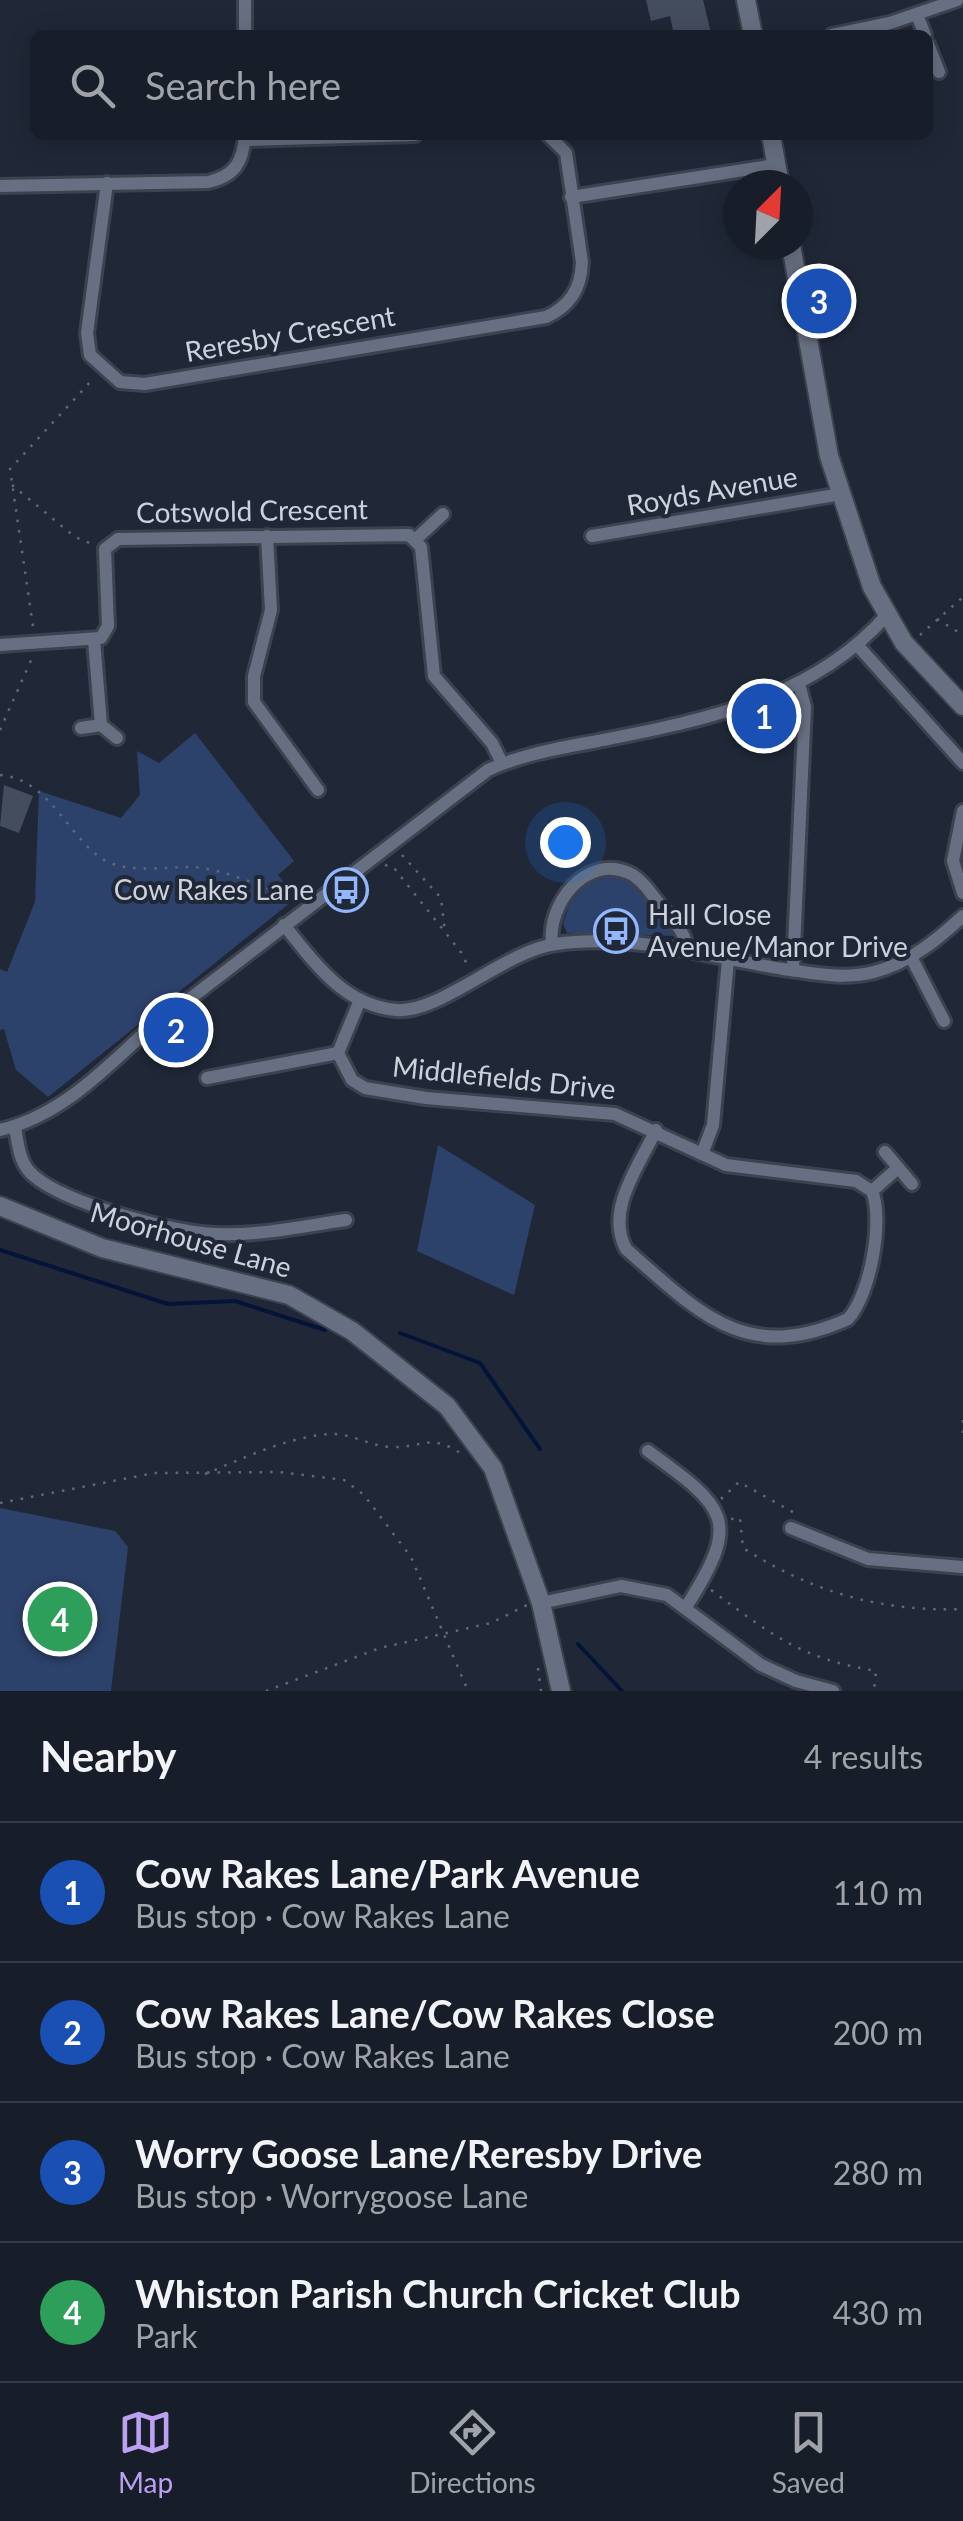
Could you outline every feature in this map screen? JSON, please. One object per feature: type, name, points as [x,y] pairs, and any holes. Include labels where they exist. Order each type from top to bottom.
[{"type":"street","points":[[245,0],[245,30]]},
{"type":"street","points":[[746,0],[752,30]]},
{"type":"street","points":[[853,30],[917,15],[957,0]]},
{"type":"street","points":[[917,15],[922,30]]},
{"type":"street","points":[[933,57],[939,72]]},
{"type":"street","points":[[0,186],[225,178],[243,157],[245,140]]},
{"type":"street","points":[[553,140],[566,153],[571,198],[776,165]]},
{"type":"street","points":[[772,140],[777,170]]},
{"type":"street","points":[[102,370],[90,355],[87,334],[106,182]]},
{"type":"street","name":"Reresby Crescent","points":[[102,370],[120,382],[146,384],[546,317],[573,297],[582,279],[571,198]]},
{"type":"street","points":[[794,260],[817,396],[841,494],[886,616],[904,643],[963,706]]},
{"type":"street","name":"Royds Avenue","points":[[592,536],[841,494]]},
{"type":"street","points":[[443,514],[416,538],[421,547],[434,676],[492,743],[502,764]]},
{"type":"street","name":"Cotswold Crescent","points":[[94,640],[101,638],[108,626],[105,549],[118,539],[400,534],[416,538]]},
{"type":"street","points":[[267,536],[271,610],[254,676],[254,702],[318,790]]},
{"type":"street","points":[[0,1130],[54,1108],[94,1080],[140,1037],[473,780],[502,764],[693,722],[799,684],[859,647],[886,616]]},
{"type":"street","points":[[0,645],[94,640],[102,725],[117,738]]},
{"type":"street","points":[[859,647],[963,763]]},
{"type":"street","points":[[793,970],[804,708],[799,684]]},
{"type":"street","points":[[81,728],[102,725]]},
{"type":"street","points":[[963,810],[953,861],[963,893]]},
{"type":"street","points":[[552,944],[552,927],[572,886],[590,872],[615,870],[639,880],[682,931],[687,952]]},
{"type":"street","points":[[284,926],[325,976],[360,1000],[400,1010],[421,1008],[512,957],[552,944],[615,942],[793,970],[858,975],[911,957],[963,916]]},
{"type":"street","points":[[911,957],[944,1021]]},
{"type":"street","points":[[702,1154],[713,1126],[728,960]]},
{"type":"street","points":[[207,1078],[338,1053],[360,1000]]},
{"type":"street","name":"Middlefields Drive","points":[[338,1053],[352,1080],[365,1088],[426,1098],[615,1114],[702,1154],[755,1172],[856,1181],[872,1191]]},
{"type":"street","points":[[15,1127],[20,1156],[34,1177],[117,1213],[178,1231],[242,1234],[346,1220]]},
{"type":"street","points":[[656,1130],[619,1208],[620,1238],[626,1249],[702,1316],[740,1334],[784,1336],[848,1319],[866,1290],[878,1211],[872,1191],[898,1168]]},
{"type":"street","points":[[885,1152],[912,1184]]},
{"type":"street","name":"Moorhouse Lane","points":[[0,1206],[102,1248],[289,1295],[352,1332],[447,1406],[480,1445],[493,1468],[539,1598],[561,1691]]},
{"type":"street","points":[[648,1451],[697,1486],[719,1521],[720,1549],[686,1607]]},
{"type":"street","points":[[793,1529],[868,1559],[963,1566]]},
{"type":"street","points":[[539,1598],[620,1586],[667,1596],[762,1665],[796,1681],[833,1691]]},
{"type":"path","points":[[0,730],[37,643],[10,469],[102,370]]},
{"type":"path","points":[[12,484],[75,536],[105,549]]},
{"type":"path","points":[[904,643],[928,630],[936,618],[963,597]]},
{"type":"path","points":[[936,618],[963,634]]},
{"type":"path","points":[[0,774],[20,779],[43,796],[106,860],[166,870],[191,867],[312,904]]},
{"type":"path","points":[[390,843],[441,898],[445,932]]},
{"type":"path","points":[[370,860],[394,868],[464,956],[471,980]]},
{"type":"path","points":[[963,1420],[963,1434]]},
{"type":"path","points":[[202,1476],[256,1453],[332,1434],[393,1448],[424,1440],[446,1443],[467,1458]]},
{"type":"path","points":[[0,1503],[154,1474],[279,1472],[344,1480],[364,1495],[411,1557],[468,1691]]},
{"type":"path","points":[[712,1505],[739,1482],[802,1517],[793,1529]]},
{"type":"path","points":[[719,1521],[740,1518],[743,1548],[829,1594],[918,1611],[963,1610]]},
{"type":"path","points":[[702,1582],[783,1644],[839,1665],[876,1671],[874,1691]]},
{"type":"path","points":[[266,1691],[380,1648],[491,1623],[539,1598]]},
{"type":"shaded area","points":[[195,733],[294,861],[278,875],[296,898],[48,1097],[16,1070],[4,1029],[0,1030],[0,969],[7,972],[35,902],[39,791],[121,818],[140,795],[137,751],[159,763]]},
{"type":"shaded area","points":[[603,875],[637,888],[679,936],[567,933],[563,924],[576,894],[586,883]]},
{"type":"shaded area","points":[[438,1145],[535,1205],[514,1295],[417,1251]]},
{"type":"shaded area","points":[[0,1508],[115,1531],[128,1547],[111,1691],[0,1691]]},
{"type":"building","points":[[646,0],[703,0],[710,30],[673,30],[670,16],[651,21]]},
{"type":"building","points":[[4,785],[33,796],[19,833],[0,826]]},
{"type":"waterway","points":[[0,1250],[168,1304],[235,1301],[325,1330]]},
{"type":"waterway","points":[[400,1333],[480,1363],[540,1449]]},
{"type":"waterway","points":[[578,1644],[622,1691]]},
{"type":"place","name":"Worry Goose Lane/Reresby Drive","points":[[819,301]]},
{"type":"place","name":"Cow Rakes Lane/Park Avenue","points":[[764,716]]},
{"type":"place","name":"Cow Rakes Lane","points":[[346,890]]},
{"type":"place","name":"Hall Close Avenue/Manor Drive","points":[[616,931]]},
{"type":"place","name":"Cow Rakes Lane/Cow Rakes Close","points":[[176,1030]]},
{"type":"place","name":"Whiston Parish Church Cricket Club","points":[[60,1619]]}]
